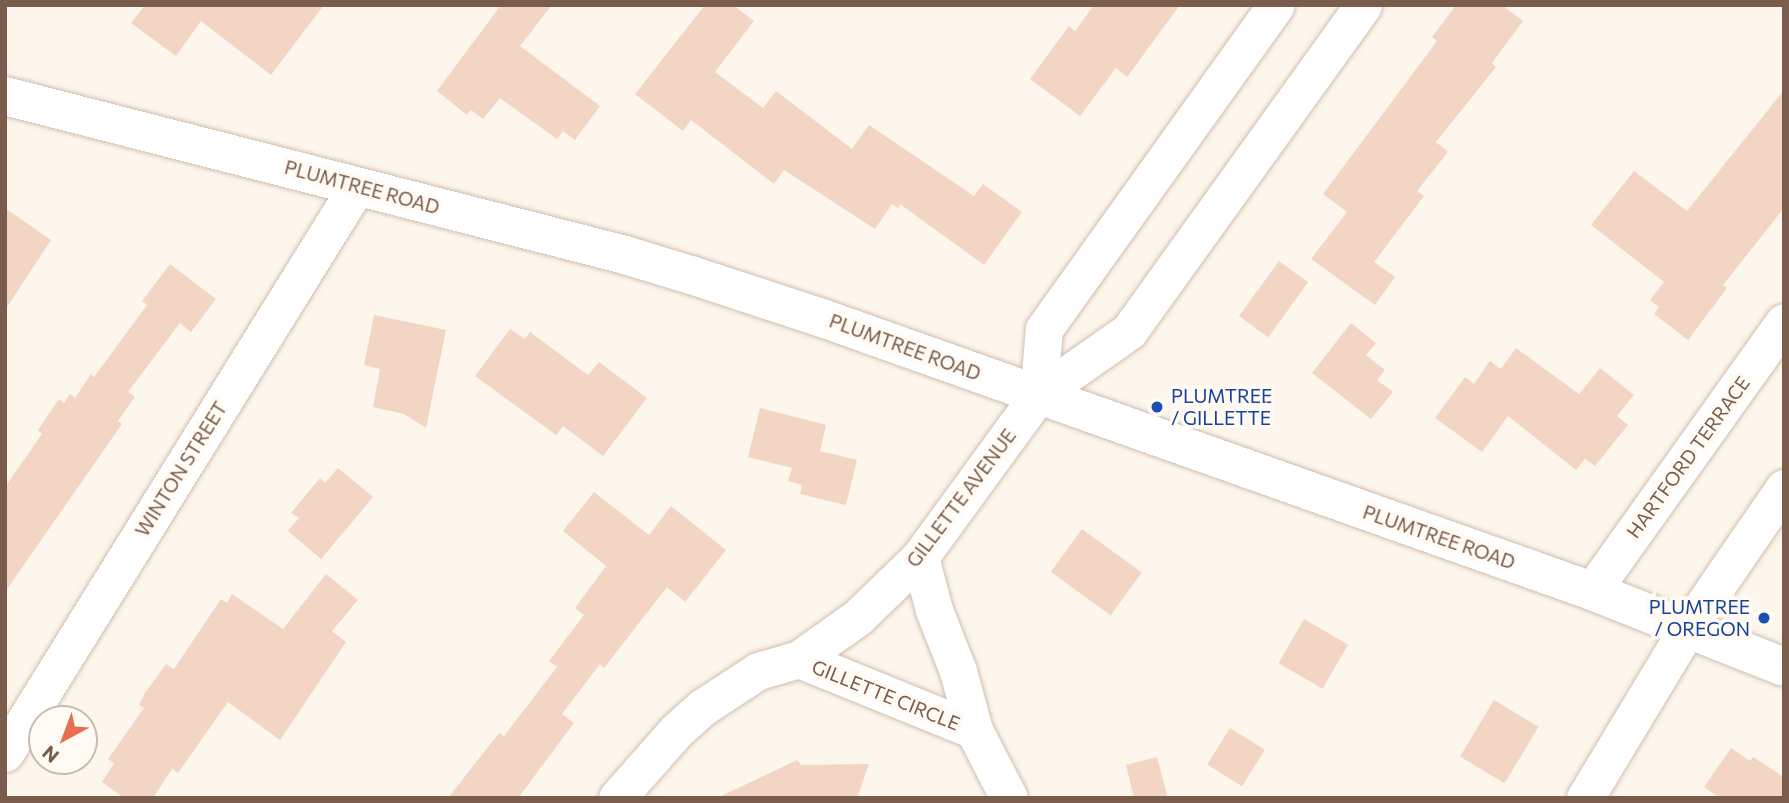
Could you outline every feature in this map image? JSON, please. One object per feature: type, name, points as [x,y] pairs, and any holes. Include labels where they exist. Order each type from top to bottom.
[{"type":"street","points":[[1038,395],[1044,329],[1276,5]]},
{"type":"street","name":"GILLETTE AVENUE","points":[[617,798],[676,731],[703,707],[758,671],[799,659],[857,618],[920,557],[1038,395],[1129,331],[1363,5]]},
{"type":"street","name":"PLUMTREE ROAD","points":[[5,96],[691,275],[822,317],[1592,591],[1784,667]]},
{"type":"street","name":"WINTON STREET","points":[[5,753],[357,186]]},
{"type":"street","name":"HARTFORD TERRACE","points":[[1592,591],[1784,322]]},
{"type":"street","points":[[1584,798],[1687,629],[1784,488]]},
{"type":"street","name":"GILLETTE CIRCLE","points":[[920,557],[934,610],[958,671],[974,730],[1009,798]]},
{"type":"street","name":"GILLETTE CIRCLE","points":[[799,659],[974,730]]},
{"type":"building","points":[[145,5],[324,5],[271,75],[201,21],[176,56],[131,23]]},
{"type":"building","points":[[501,5],[552,5],[520,46],[600,106],[575,140],[563,131],[557,139],[500,98],[483,119],[471,110],[467,115],[437,91]]},
{"type":"building","points":[[705,5],[733,5],[754,21],[715,72],[763,108],[776,91],[852,149],[869,125],[974,196],[983,184],[1022,212],[984,265],[900,204],[898,208],[892,204],[875,229],[784,170],[774,184],[691,120],[683,131],[635,94]]},
{"type":"building","points":[[1094,5],[1180,5],[1127,77],[1116,68],[1080,116],[1030,79],[1069,26],[1075,31]]},
{"type":"building","points":[[1456,5],[1502,5],[1523,21],[1492,63],[1496,67],[1436,142],[1448,152],[1417,191],[1424,196],[1374,262],[1395,277],[1375,305],[1311,259],[1347,212],[1323,194],[1437,41],[1432,37]]},
{"type":"building","points":[[1784,90],[1784,208],[1723,285],[1727,288],[1688,340],[1654,314],[1659,307],[1650,300],[1664,282],[1591,225],[1634,171],[1687,211]]},
{"type":"building","points":[[5,208],[51,240],[5,310]]},
{"type":"building","points":[[1279,261],[1308,282],[1268,337],[1239,316]]},
{"type":"building","points":[[170,264],[216,299],[191,332],[180,323],[128,392],[135,397],[118,421],[122,424],[5,592],[5,487],[42,434],[38,430],[59,399],[64,403],[70,394],[75,398],[91,374],[94,377],[147,305],[142,301]]},
{"type":"building","points":[[374,315],[446,330],[426,428],[404,414],[373,407],[380,369],[364,365]]},
{"type":"building","points":[[1351,323],[1376,343],[1366,355],[1385,370],[1377,380],[1393,392],[1371,419],[1312,373]]},
{"type":"building","points":[[510,329],[525,339],[530,332],[588,375],[599,362],[647,398],[603,456],[563,426],[556,435],[475,376]]},
{"type":"building","points":[[1516,348],[1579,394],[1600,368],[1634,395],[1617,416],[1628,425],[1595,466],[1585,459],[1576,470],[1508,416],[1482,452],[1435,418],[1465,377],[1474,384],[1490,361],[1501,369]]},
{"type":"building","points":[[760,408],[826,425],[820,451],[857,460],[846,505],[800,494],[802,485],[788,481],[792,468],[748,457]]},
{"type":"building","points":[[338,468],[373,497],[321,559],[288,531],[299,518],[291,513],[320,478],[325,483]]},
{"type":"building","points":[[594,492],[649,535],[671,506],[726,550],[685,602],[667,587],[604,668],[600,664],[562,714],[574,723],[518,798],[448,798],[499,733],[504,736],[557,667],[549,661],[584,615],[575,608],[606,566],[563,531]]},
{"type":"building","points":[[1082,529],[1142,572],[1111,615],[1051,572]]},
{"type":"building","points":[[326,574],[358,600],[332,631],[346,642],[280,740],[228,702],[178,773],[172,769],[153,798],[124,798],[102,782],[114,764],[108,759],[144,708],[139,705],[145,693],[166,664],[174,669],[221,599],[227,603],[232,594],[283,629]]},
{"type":"building","points":[[1304,619],[1348,645],[1323,689],[1278,663]]},
{"type":"building","points":[[1494,700],[1539,727],[1505,783],[1460,757]]},
{"type":"building","points":[[1230,728],[1265,750],[1242,786],[1207,764]]},
{"type":"building","points":[[1731,748],[1750,761],[1753,757],[1784,777],[1784,798],[1720,798],[1704,787]]},
{"type":"building","points":[[1157,757],[1168,798],[1134,798],[1126,765]]},
{"type":"building","points":[[797,760],[801,765],[869,764],[857,798],[717,798]]},
{"type":"place","name":"PLUMTREE / GILLETTE","points":[[1157,407]]},
{"type":"place","name":"PLUMTREE / OREGON","points":[[1764,618]]}]
